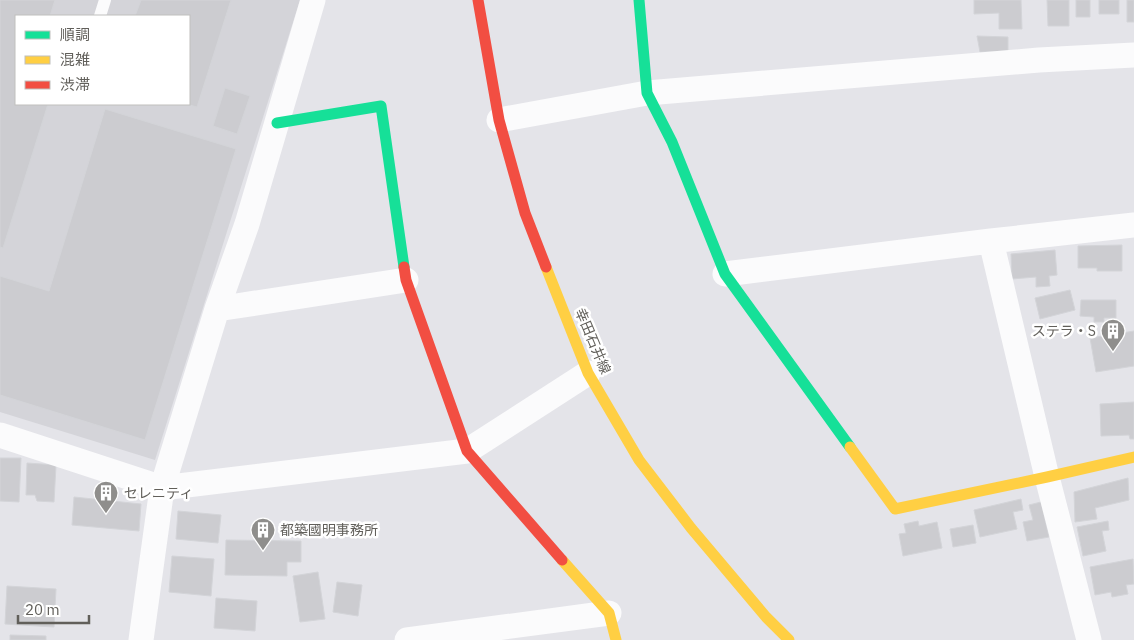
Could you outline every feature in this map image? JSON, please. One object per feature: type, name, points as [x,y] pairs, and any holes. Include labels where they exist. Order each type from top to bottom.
[{"type":"street","points":[[141,640],[162,488],[217,309],[247,224],[313,0]]},
{"type":"street","name":"幸田石井線","points":[[478,0],[500,120],[525,213],[588,373],[640,460],[691,528],[766,617],[789,640]]},
{"type":"street","points":[[639,0],[648,93],[672,142],[724,274],[896,509],[1046,478],[1134,457]]},
{"type":"street","points":[[500,120],[648,93],[1030,61],[1134,55]]},
{"type":"street","points":[[277,123],[381,106],[406,280],[467,451],[609,613],[616,640]]},
{"type":"street","points":[[724,274],[991,240],[1134,225]]},
{"type":"street","points":[[991,240],[1046,478],[1089,640]]},
{"type":"street","points":[[217,309],[406,280]]},
{"type":"street","points":[[0,435],[162,488],[467,451],[588,373]]},
{"type":"street","points":[[407,640],[609,613]]},
{"type":"lane","points":[[100,15],[105,0]]},
{"type":"shaded area","points":[[0,0],[300,0],[155,460],[0,412]]},
{"type":"building","points":[[0,0],[55,0],[50,15],[15,15],[15,105],[48,105],[3,248],[0,247]]},
{"type":"building","points":[[141,0],[231,0],[197,107],[190,105],[190,15],[135,15]]},
{"type":"building","points":[[974,0],[1021,0],[1022,29],[999,29],[999,13],[974,14]]},
{"type":"building","points":[[1047,0],[1069,0],[1069,26],[1048,26]]},
{"type":"building","points":[[1076,0],[1090,0],[1090,17],[1076,17]]},
{"type":"building","points":[[1099,0],[1119,0],[1119,14],[1099,14]]},
{"type":"building","points":[[1127,0],[1134,0],[1134,22],[1127,22]]},
{"type":"building","points":[[977,36],[1008,37],[1008,51],[980,52]]},
{"type":"building","points":[[225,88],[250,96],[237,134],[213,126]]},
{"type":"building","points":[[105,109],[236,149],[145,440],[0,395],[0,276],[49,291]]},
{"type":"building","points":[[1122,245],[1122,271],[1097,271],[1097,268],[1078,268],[1078,246]]},
{"type":"building","points":[[1055,250],[1057,275],[1049,276],[1050,286],[1036,287],[1036,277],[1012,279],[1011,254]]},
{"type":"building","points":[[1070,290],[1075,310],[1040,319],[1035,298]]},
{"type":"building","points":[[1081,300],[1116,300],[1116,318],[1104,318],[1104,322],[1094,322],[1094,317],[1080,316]]},
{"type":"building","name":"ステラ・S","points":[[1134,331],[1134,366],[1096,372],[1090,338]]},
{"type":"building","points":[[1134,402],[1134,439],[1130,439],[1129,435],[1101,436],[1100,404]]},
{"type":"building","points":[[0,458],[21,458],[19,502],[0,501]]},
{"type":"building","points":[[27,463],[56,465],[54,502],[37,501],[35,495],[26,495]]},
{"type":"building","points":[[1128,478],[1129,500],[1095,508],[1097,519],[1075,522],[1074,492]]},
{"type":"building","name":"セレニティ","points":[[74,497],[141,504],[139,531],[72,525]]},
{"type":"building","points":[[1021,499],[1023,510],[1013,512],[1017,529],[980,537],[974,510]]},
{"type":"building","points":[[1041,502],[1049,537],[1027,541],[1023,522],[1033,520],[1029,505]]},
{"type":"building","points":[[178,511],[221,515],[218,543],[176,539]]},
{"type":"building","points":[[918,521],[919,526],[937,522],[942,548],[903,556],[899,534],[906,533],[904,524]]},
{"type":"building","points":[[1108,521],[1109,530],[1102,531],[1106,551],[1083,556],[1077,527]]},
{"type":"building","points":[[973,525],[976,543],[953,547],[950,529]]},
{"type":"building","name":"都築國明事務所","points":[[226,540],[301,541],[301,562],[287,562],[287,576],[225,575]]},
{"type":"building","points":[[172,556],[214,559],[211,596],[169,592]]},
{"type":"building","points":[[1133,559],[1134,584],[1126,585],[1128,594],[1112,597],[1111,592],[1095,595],[1090,567]]},
{"type":"building","points":[[318,572],[325,619],[300,622],[293,576]]},
{"type":"building","points":[[337,582],[362,585],[358,616],[333,612]]},
{"type":"building","points":[[7,586],[56,589],[54,627],[5,624]]},
{"type":"building","points":[[216,598],[257,601],[255,631],[214,628]]},
{"type":"building","points":[[10,635],[46,636],[46,640],[10,640]]},
{"type":"traffic: fast","points":[[639,0],[647,93],[672,142],[725,274],[850,447]]},
{"type":"traffic: fast","points":[[277,123],[381,106],[404,267]]},
{"type":"traffic: slow","points":[[546,267],[588,373],[639,460],[691,528],[766,617],[789,640]]},
{"type":"traffic: slow","points":[[850,447],[895,509],[1134,457]]},
{"type":"traffic: slow","points":[[562,560],[609,613],[616,640]]},
{"type":"traffic: jam","points":[[478,0],[499,120],[525,213],[546,267]]},
{"type":"traffic: jam","points":[[404,267],[406,280],[467,451],[562,560]]},
{"type":"place","name":"ステラ・S","points":[[1113,352]]},
{"type":"place","name":"セレニティ","points":[[106,514]]},
{"type":"place","name":"都築國明事務所","points":[[263,551]]}]
